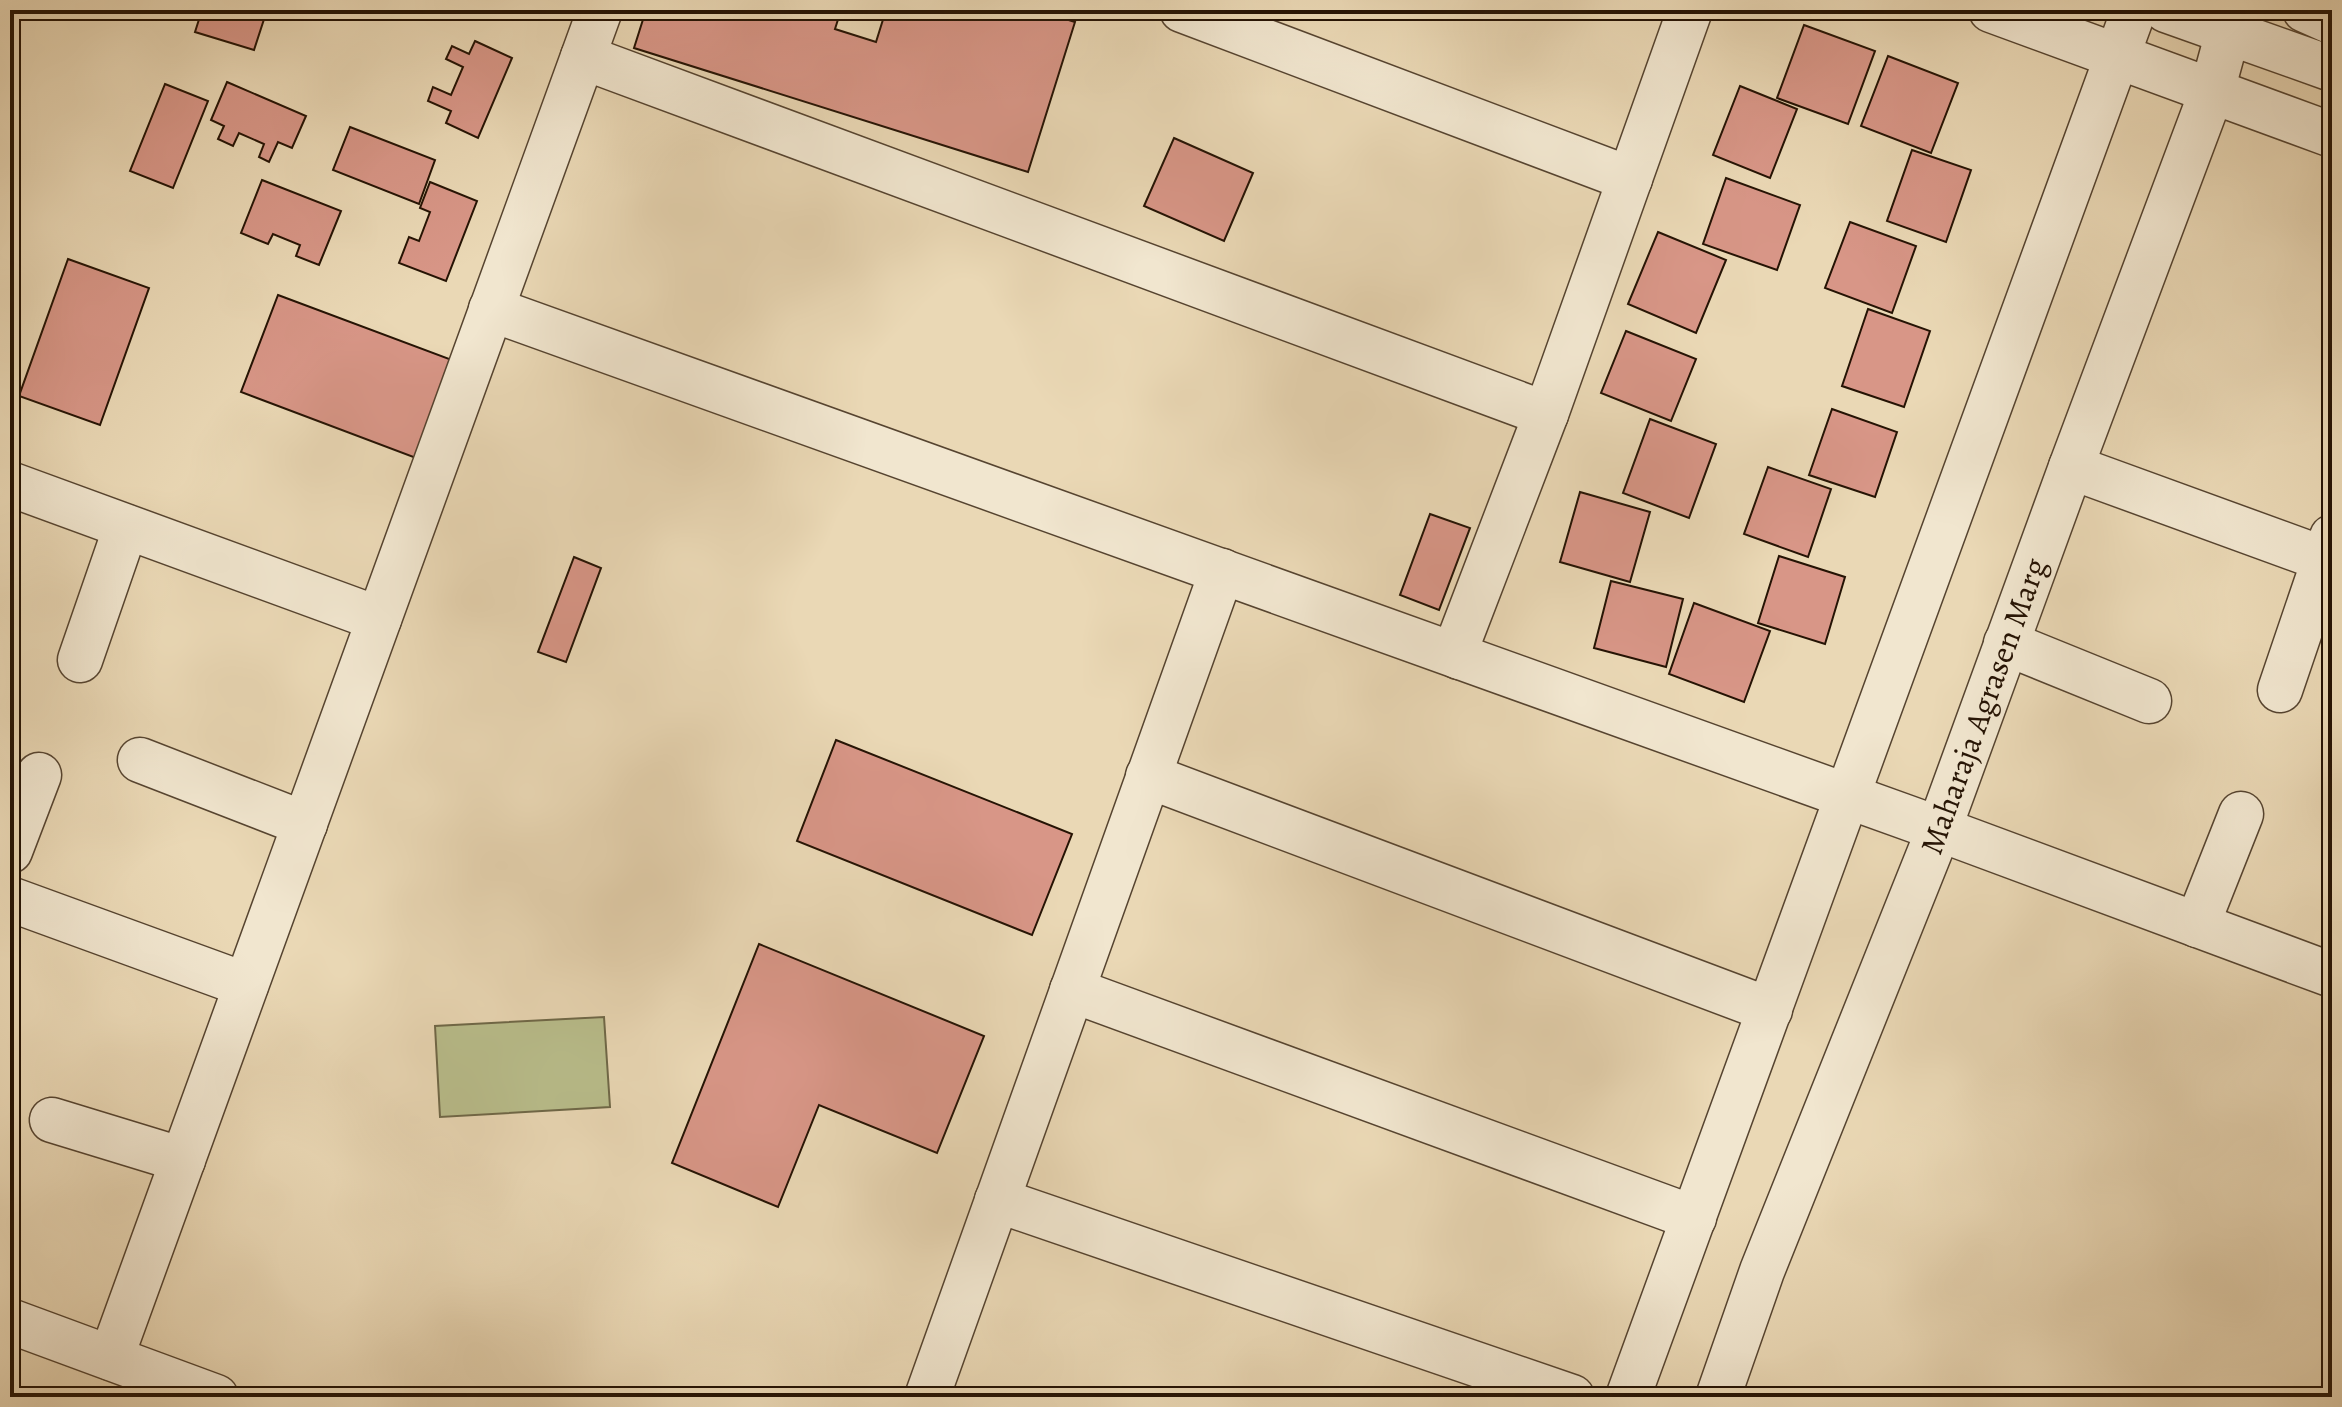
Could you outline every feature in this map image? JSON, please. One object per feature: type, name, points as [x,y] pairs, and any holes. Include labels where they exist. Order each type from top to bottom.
[{"type":"street","points":[[111,1358],[600,10]]},
{"type":"street","points":[[1182,10],[1630,179]]},
{"type":"street","points":[[1459,657],[1454,654],[1546,414],[1690,10]]},
{"type":"street","points":[[1991,10],[2332,135]]},
{"type":"street","points":[[1628,1397],[2134,10]]},
{"type":"street","points":[[2166,10],[2230,21],[2332,69]]},
{"type":"street","points":[[2305,10],[2332,22]]},
{"type":"street","name":"Maharaja Agrasen Marg","points":[[1718,1397],[1762,1271],[1939,829],[2212,91],[2230,21]]},
{"type":"street","points":[[583,57],[1546,414]]},
{"type":"street","points":[[491,309],[1939,829],[2332,975]]},
{"type":"street","points":[[2071,467],[2329,553],[2280,690]]},
{"type":"street","points":[[10,484],[379,619]]},
{"type":"street","points":[[80,660],[126,527]]},
{"type":"street","points":[[927,1397],[1222,571]]},
{"type":"street","points":[[2006,643],[2149,701]]},
{"type":"street","points":[[140,760],[305,824]]},
{"type":"street","points":[[10,851],[39,775]]},
{"type":"street","points":[[1148,776],[1770,1010]]},
{"type":"street","points":[[2197,925],[2241,814]]},
{"type":"street","points":[[10,899],[246,985]]},
{"type":"street","points":[[1072,990],[1694,1218]]},
{"type":"street","points":[[52,1120],[183,1160]]},
{"type":"street","points":[[997,1200],[1572,1397]]},
{"type":"street","points":[[10,1321],[216,1397]]},
{"type":"green space","points":[[604,1017],[610,1107],[440,1117],[435,1026]]},
{"type":"building","points":[[202,10],[267,10],[254,50],[195,32]]},
{"type":"building","points":[[646,10],[841,10],[835,29],[876,42],[886,10],[1037,10],[1075,22],[1028,172],[634,48]]},
{"type":"building","points":[[1804,25],[1875,51],[1848,124],[1777,98]]},
{"type":"building","points":[[475,41],[512,58],[478,138],[446,123],[451,111],[428,101],[433,87],[451,95],[463,67],[446,59],[452,46],[469,54]]},
{"type":"building","points":[[1888,56],[1958,83],[1931,153],[1861,126]]},
{"type":"building","points":[[227,82],[306,116],[292,148],[278,142],[269,162],[259,157],[264,144],[239,133],[233,146],[218,139],[224,126],[211,120]]},
{"type":"building","points":[[165,84],[208,101],[173,188],[130,171]]},
{"type":"building","points":[[1740,86],[1797,109],[1770,178],[1713,155]]},
{"type":"building","points":[[350,127],[435,160],[419,204],[333,170]]},
{"type":"building","points":[[1174,138],[1253,173],[1224,241],[1144,206]]},
{"type":"building","points":[[1912,150],[1971,170],[1946,242],[1887,221]]},
{"type":"building","points":[[1726,178],[1800,205],[1777,270],[1703,244]]},
{"type":"building","points":[[262,180],[341,211],[319,265],[296,256],[300,245],[273,234],[268,244],[241,233]]},
{"type":"building","points":[[430,182],[477,201],[446,281],[399,263],[409,237],[419,241],[430,212],[420,208]]},
{"type":"building","points":[[1850,222],[1916,246],[1892,313],[1825,288]]},
{"type":"building","points":[[1658,232],[1726,260],[1696,333],[1628,304]]},
{"type":"building","points":[[68,259],[149,288],[100,425],[19,396]]},
{"type":"building","points":[[278,295],[452,360],[416,458],[241,392]]},
{"type":"building","points":[[1868,309],[1930,331],[1904,407],[1842,386]]},
{"type":"building","points":[[1626,331],[1696,359],[1671,421],[1601,393]]},
{"type":"building","points":[[1832,409],[1897,432],[1875,497],[1809,475]]},
{"type":"building","points":[[1650,419],[1716,444],[1689,518],[1623,493]]},
{"type":"building","points":[[1768,467],[1831,489],[1808,557],[1744,534]]},
{"type":"building","points":[[1580,492],[1650,512],[1630,582],[1560,562]]},
{"type":"building","points":[[1430,514],[1470,528],[1439,610],[1400,595]]},
{"type":"building","points":[[1779,556],[1845,577],[1825,644],[1758,623]]},
{"type":"building","points":[[574,557],[601,568],[566,662],[538,652]]},
{"type":"building","points":[[1611,581],[1683,599],[1666,667],[1594,648]]},
{"type":"building","points":[[1694,603],[1770,631],[1744,702],[1669,674]]},
{"type":"building","points":[[836,740],[1072,834],[1032,935],[797,841]]},
{"type":"building","points":[[759,944],[984,1036],[937,1153],[819,1105],[778,1207],[672,1163]]}]
